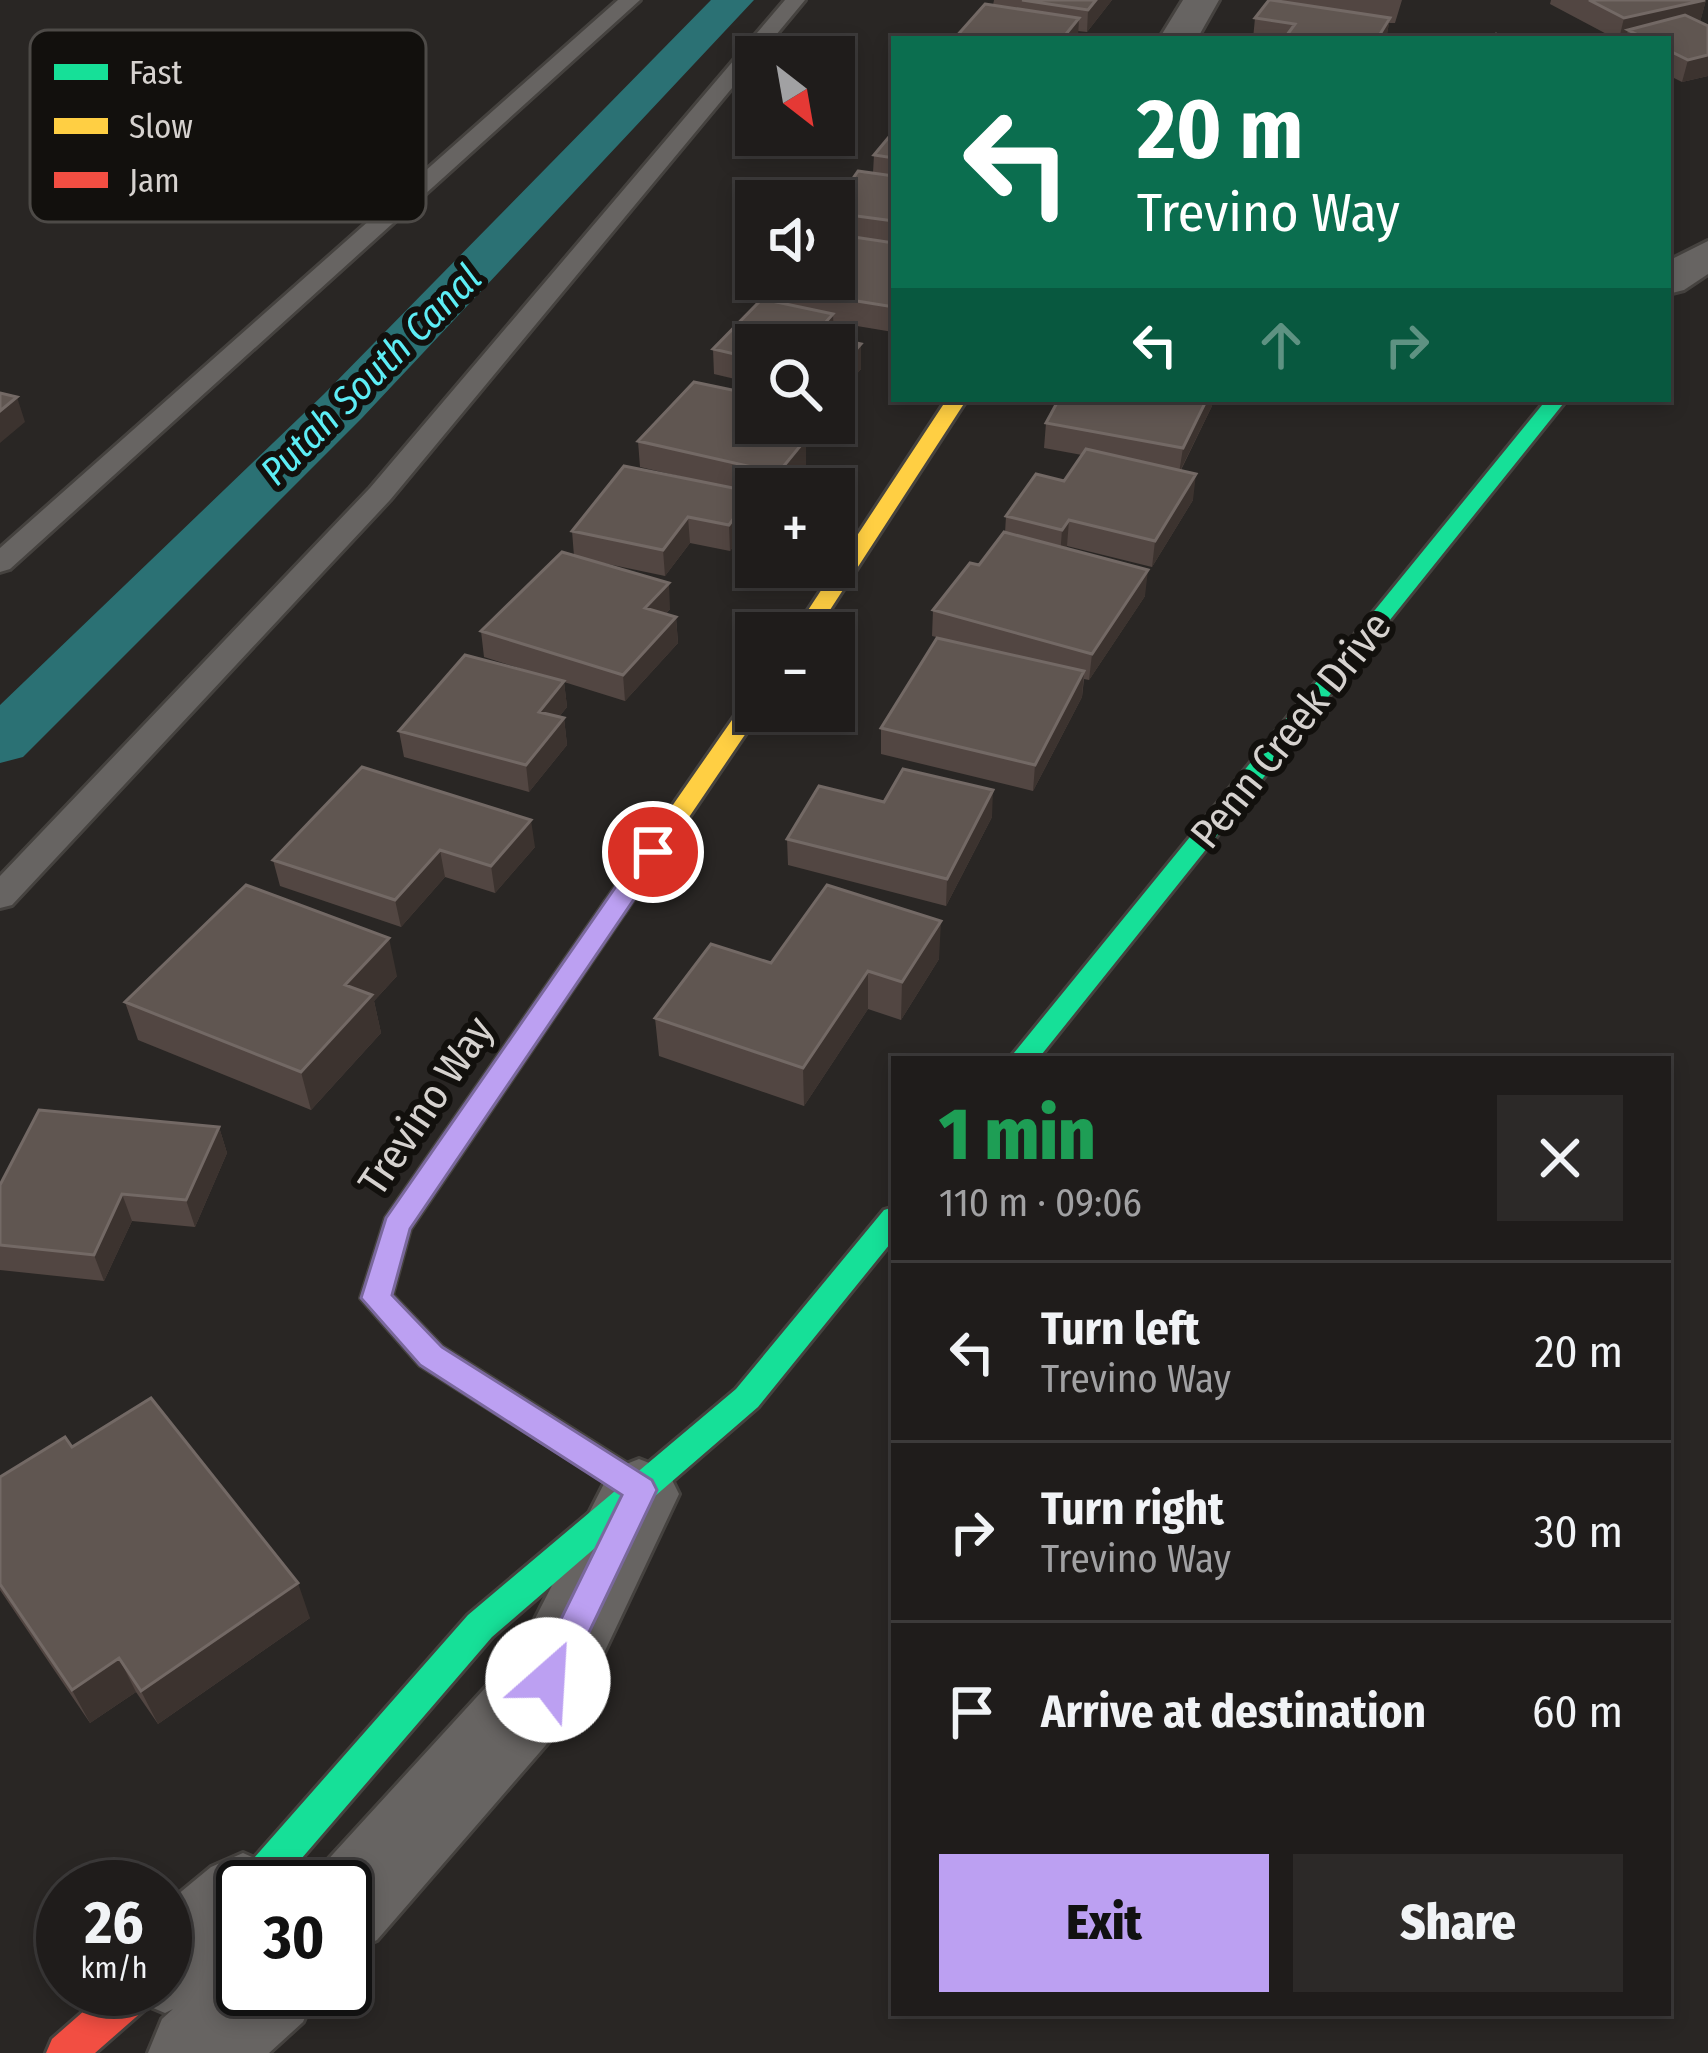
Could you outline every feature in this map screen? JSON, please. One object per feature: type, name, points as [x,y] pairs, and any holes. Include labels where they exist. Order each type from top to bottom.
[{"type":"street","points":[[1180,36],[1201,0]]},
{"type":"street","points":[[1671,278],[1708,254]]},
{"type":"street","points":[[817,612],[955,402]]},
{"type":"street","name":"Penn Creek Drive","points":[[1025,1056],[1555,402]]},
{"type":"street","name":"Trevino Way","points":[[641,1490],[431,1356],[376,1298],[396,1226],[735,732]]},
{"type":"street","points":[[279,1860],[480,1626],[747,1398],[891,1222]]},
{"type":"street","points":[[372,1878],[548,1680],[641,1490]]},
{"type":"street","points":[[316,1860],[452,1789]]},
{"type":"street","points":[[192,1943],[216,1923]]},
{"type":"street","points":[[66,2053],[108,2016]]},
{"type":"street","points":[[196,2053],[239,2016]]},
{"type":"lane","points":[[426,182],[629,0]]},
{"type":"lane","points":[[0,897],[380,494],[795,0]]},
{"type":"lane","points":[[0,563],[381,222]]},
{"type":"building","points":[[1022,0],[1096,0],[1088,10]]},
{"type":"building","points":[[1269,0],[1390,18],[1379,36],[1286,36],[1295,24],[1255,18]]},
{"type":"building","points":[[1589,0],[1705,0],[1624,18]]},
{"type":"building","points":[[985,4],[1079,18],[1066,34],[1077,36],[957,36]]},
{"type":"building","points":[[1685,15],[1708,26],[1708,55],[1688,60],[1671,52],[1671,36],[1640,36],[1628,30]]},
{"type":"building","points":[[891,135],[891,158],[874,155]]},
{"type":"building","points":[[858,171],[891,176],[891,221],[855,216],[852,180]]},
{"type":"building","points":[[855,237],[891,243],[891,307],[851,300],[855,300]]},
{"type":"building","points":[[761,300],[833,314],[824,324],[738,324]]},
{"type":"building","points":[[735,327],[735,354],[713,349]]},
{"type":"building","points":[[694,382],[735,391],[735,444],[802,444],[782,468],[756,468],[638,441]]},
{"type":"building","points":[[0,393],[17,397],[0,411]]},
{"type":"building","points":[[1057,402],[1206,402],[1183,448],[1046,423]]},
{"type":"building","points":[[1086,449],[1196,474],[1155,541],[1069,520],[1062,530],[1006,516],[1036,474],[1064,481]]},
{"type":"building","points":[[624,466],[735,488],[735,517],[729,525],[688,517],[663,550],[572,531]]},
{"type":"building","points":[[1004,532],[1148,570],[1092,654],[933,610],[970,563],[979,565]]},
{"type":"building","points":[[562,552],[669,583],[645,608],[676,617],[623,675],[481,631]]},
{"type":"building","points":[[937,638],[1084,671],[1035,765],[881,728]]},
{"type":"building","points":[[465,655],[564,681],[539,712],[564,718],[526,765],[399,731]]},
{"type":"building","points":[[362,767],[531,820],[491,866],[440,850],[395,900],[273,860]]},
{"type":"building","points":[[903,769],[993,790],[947,879],[787,839],[819,786],[884,802]]},
{"type":"building","points":[[246,885],[389,938],[345,985],[372,995],[301,1072],[125,1002]]},
{"type":"building","points":[[827,885],[941,921],[902,982],[868,971],[803,1068],[655,1018],[711,944],[771,963]]},
{"type":"building","points":[[39,1110],[219,1127],[186,1200],[122,1194],[94,1255],[0,1245],[0,1185]]},
{"type":"building","points":[[151,1398],[298,1583],[141,1691],[119,1658],[72,1690],[0,1584],[0,1477],[65,1437],[72,1447]]},
{"type":"waterway","name":"Putah South Canal","points":[[0,742],[343,406],[734,0]]},
{"type":"traffic: fast","points":[[1025,1056],[1555,402]]},
{"type":"traffic: fast","points":[[276,1860],[480,1626],[747,1398],[891,1222]]},
{"type":"traffic: slow","points":[[818,612],[955,402]]},
{"type":"traffic: slow","points":[[615,907],[735,732]]},
{"type":"traffic: jam","points":[[615,907],[396,1226],[376,1298],[431,1356],[641,1490]]},
{"type":"traffic: jam","points":[[66,2053],[108,2016]]},
{"type":"route","points":[[548,1680],[641,1490],[431,1356],[376,1298],[396,1226],[653,852]]}]
